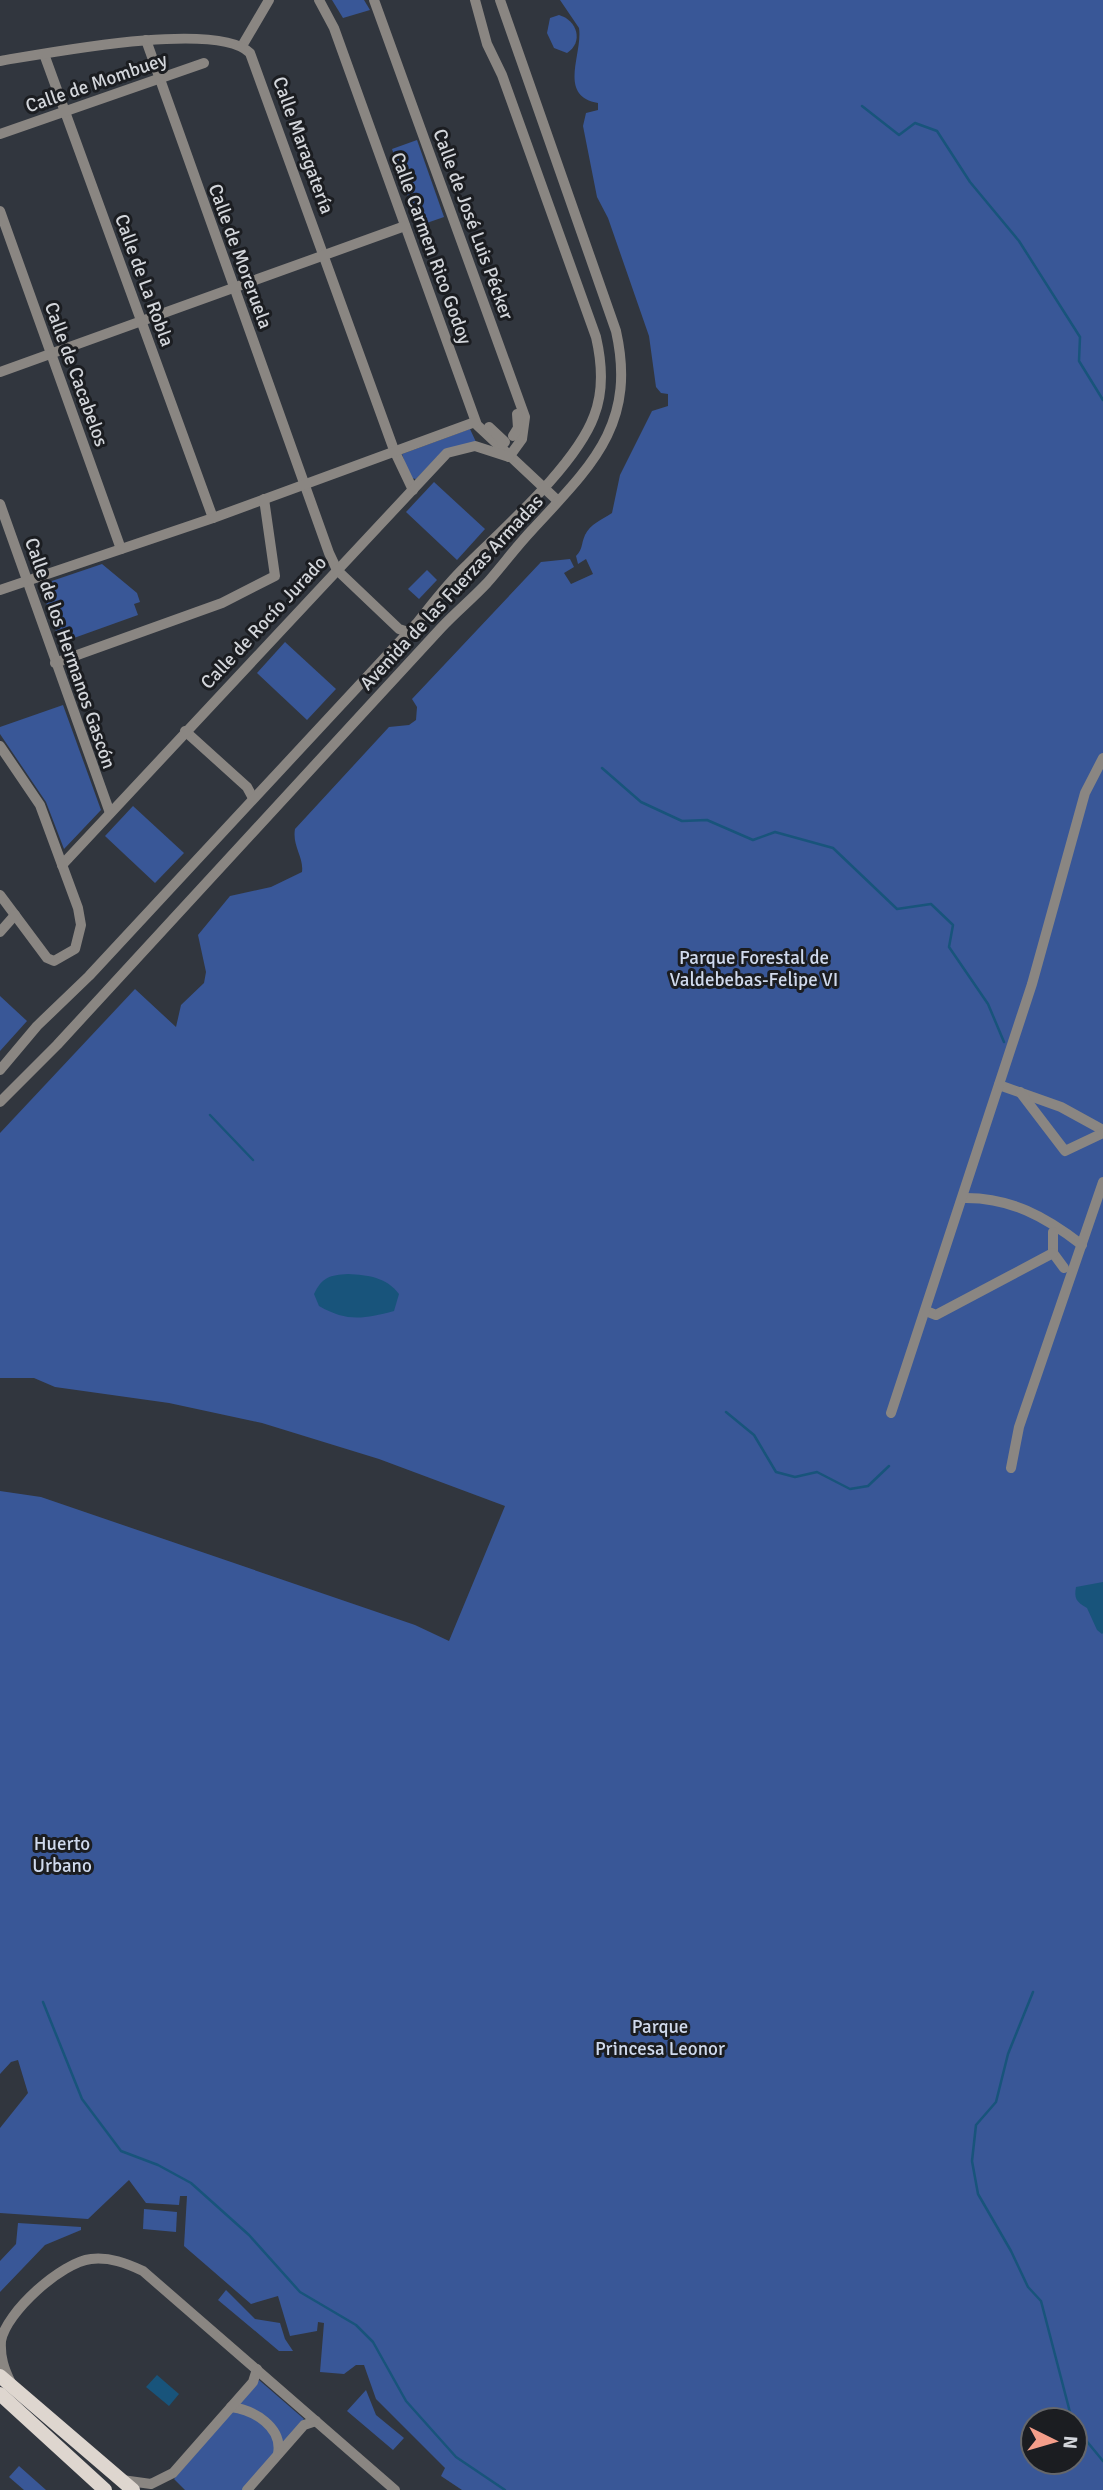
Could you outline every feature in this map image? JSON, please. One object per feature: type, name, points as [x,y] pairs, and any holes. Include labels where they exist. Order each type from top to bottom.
[{"type":"main road","points":[[0,2376],[133,2490]]},
{"type":"main road","points":[[0,2394],[105,2490]]},
{"type":"street","points":[[0,61],[146,40],[220,39],[243,46],[269,0]]},
{"type":"street","name":"Calle Carmen Rico Godoy","points":[[319,0],[334,28],[475,422],[558,501]]},
{"type":"street","name":"Calle de José Luis Pécker","points":[[374,0],[525,417],[522,439],[509,457]]},
{"type":"street","name":"Avenida de las Fuerzas Armadas","points":[[0,1070],[37,1026],[89,976],[408,632],[447,585],[542,488],[574,453],[591,424],[601,380],[600,353],[507,87],[487,44],[475,0]]},
{"type":"street","name":"Avenida de las Fuerzas Armadas","points":[[0,1102],[57,1045],[441,628],[486,584],[586,471],[610,435],[619,406],[622,360],[616,331],[500,0]]},
{"type":"street","name":"Calle de Moreruela","points":[[146,40],[337,570]]},
{"type":"street","name":"Calle Maragatería","points":[[243,46],[250,53],[261,78],[394,450],[413,490]]},
{"type":"street","name":"Calle de La Robla","points":[[44,54],[213,518]]},
{"type":"street","name":"Calle de Mombuey","points":[[0,134],[204,63]]},
{"type":"street","name":"Calle de Cacabelos","points":[[0,211],[121,549]]},
{"type":"street","points":[[0,372],[405,226]]},
{"type":"street","points":[[489,427],[510,440],[518,428],[517,414]]},
{"type":"street","points":[[0,590],[213,518],[475,422]]},
{"type":"street","name":"Calle de Rocío Jurado","points":[[62,865],[185,731],[454,449],[481,446],[509,457]]},
{"type":"street","points":[[55,663],[222,603],[275,576],[264,499]]},
{"type":"street","name":"Calle de los Hermanos Gascón","points":[[0,504],[110,813]]},
{"type":"street","points":[[337,570],[398,629],[408,632]]},
{"type":"street","points":[[185,731],[247,787],[253,798]]},
{"type":"street","points":[[0,746],[40,805],[78,908],[81,925],[75,949],[54,961],[47,958],[0,895]]},
{"type":"street","points":[[891,1413],[999,1085],[1085,793],[1103,758]]},
{"type":"street","points":[[0,932],[15,915]]},
{"type":"street","points":[[999,1085],[1061,1107],[1103,1131]]},
{"type":"street","points":[[1020,1092],[1065,1151],[1103,1131]]},
{"type":"street","points":[[1011,1468],[1019,1427],[1103,1182]]},
{"type":"street","points":[[962,1198],[990,1200],[1027,1209],[1082,1245]]},
{"type":"street","points":[[1053,1232],[1053,1253],[1064,1268]]},
{"type":"street","points":[[926,1311],[936,1315],[1053,1253]]},
{"type":"street","points":[[14,2388],[1,2361],[5,2330],[52,2276],[63,2268],[90,2259],[119,2260],[143,2271],[395,2490]]},
{"type":"street","points":[[0,2367],[14,2388]]},
{"type":"street","points":[[120,2480],[151,2484],[173,2473],[253,2382],[257,2369]]},
{"type":"street","points":[[0,2400],[16,2410]]},
{"type":"street","points":[[231,2407],[254,2413],[272,2428],[279,2442],[278,2454]]},
{"type":"street","points":[[247,2490],[304,2425],[316,2421]]},
{"type":"green space","points":[[332,0],[364,0],[370,10],[343,18]]},
{"type":"green space","points":[[560,0],[1103,0],[1103,2490],[462,2490],[441,2476],[445,2468],[376,2399],[364,2365],[356,2365],[344,2374],[320,2372],[324,2323],[318,2322],[317,2331],[290,2336],[278,2296],[251,2304],[184,2246],[187,2196],[180,2196],[179,2205],[146,2203],[129,2180],[88,2219],[0,2213],[0,2128],[28,2093],[18,2060],[11,2062],[0,2074],[0,1491],[41,1497],[415,1625],[449,1641],[505,1506],[379,1459],[262,1423],[169,1403],[55,1387],[34,1378],[0,1378],[0,1133],[135,989],[176,1027],[181,1005],[204,983],[206,972],[198,935],[230,896],[271,887],[302,872],[295,829],[389,727],[409,725],[416,720],[417,707],[412,699],[541,562],[570,559],[574,567],[564,573],[571,584],[593,574],[586,559],[578,564],[576,556],[587,531],[612,513],[620,475],[652,411],[668,406],[668,394],[661,393],[656,387],[649,336],[608,218],[597,197],[583,126],[586,113],[598,110],[598,103],[586,99],[578,92],[575,83],[579,28]]},
{"type":"green space","points":[[559,15],[574,26],[576,32],[575,43],[567,53],[554,48],[547,33],[550,18]]},
{"type":"green space","points":[[417,140],[444,217],[418,226],[392,149]]},
{"type":"green space","points":[[470,429],[476,442],[445,449],[416,479],[410,478],[402,454]]},
{"type":"green space","points":[[434,482],[485,529],[457,560],[406,512]]},
{"type":"green space","points":[[102,564],[137,593],[140,602],[134,604],[138,615],[60,643],[40,585]]},
{"type":"green space","points":[[427,570],[437,580],[419,599],[408,589]]},
{"type":"green space","points":[[285,642],[336,689],[307,720],[257,673]]},
{"type":"green space","points":[[63,705],[101,810],[64,849],[46,802],[0,734],[0,727]]},
{"type":"green space","points":[[133,806],[184,853],[155,883],[105,836]]},
{"type":"green space","points":[[0,996],[27,1021],[0,1051]]},
{"type":"green space","points":[[144,2209],[177,2212],[176,2232],[143,2229]]},
{"type":"green space","points":[[18,2223],[81,2227],[81,2230],[45,2245],[0,2292],[0,2261],[16,2244]]},
{"type":"green space","points":[[226,2290],[255,2319],[280,2323],[285,2339],[293,2351],[279,2351],[218,2300]]},
{"type":"green space","points":[[259,2380],[304,2419],[243,2490],[185,2490],[174,2479]]},
{"type":"green space","points":[[366,2390],[376,2415],[404,2438],[393,2450],[347,2411]]},
{"type":"green space","points":[[19,2466],[46,2490],[24,2490],[9,2477]]},
{"type":"shaded area","points":[[331,1276],[369,1276],[394,1288],[399,1294],[394,1311],[373,1316],[347,1317],[319,1306],[314,1294],[320,1284]]},
{"type":"shaded area","points":[[1103,1582],[1102,1634],[1097,1630],[1087,1608],[1078,1602],[1075,1594],[1076,1587]]},
{"type":"shaded area","points":[[157,2375],[179,2394],[169,2406],[146,2387]]},
{"type":"waterway","points":[[862,106],[899,135],[915,123],[937,131],[970,182],[1019,241],[1080,337],[1079,361],[1103,400]]},
{"type":"waterway","points":[[602,768],[641,802],[682,821],[707,820],[753,840],[775,832],[833,848],[897,909],[931,904],[953,925],[949,947],[988,1004],[1004,1042]]},
{"type":"waterway","points":[[210,1115],[253,1160]]},
{"type":"waterway","points":[[726,1412],[754,1435],[776,1472],[795,1477],[817,1472],[850,1489],[868,1486],[889,1466]]},
{"type":"waterway","points":[[1033,1992],[1008,2054],[996,2102],[976,2125],[972,2161],[978,2194],[1028,2287],[1041,2301],[1068,2406]]},
{"type":"waterway","points":[[43,2002],[82,2099],[121,2151],[158,2165],[191,2183],[249,2235],[300,2292],[356,2325],[373,2342],[406,2401],[456,2457],[505,2490]]},
{"type":"waterway","points":[[1089,2444],[1103,2461]]},
{"type":"park label","name":"Parque Forestal de Valdebebas-Felipe VI","points":[[754,968]]},
{"type":"park label","name":"Huerto Urbano","points":[[62,1854]]},
{"type":"park label","name":"Parque Princesa Leonor","points":[[660,2037]]}]
